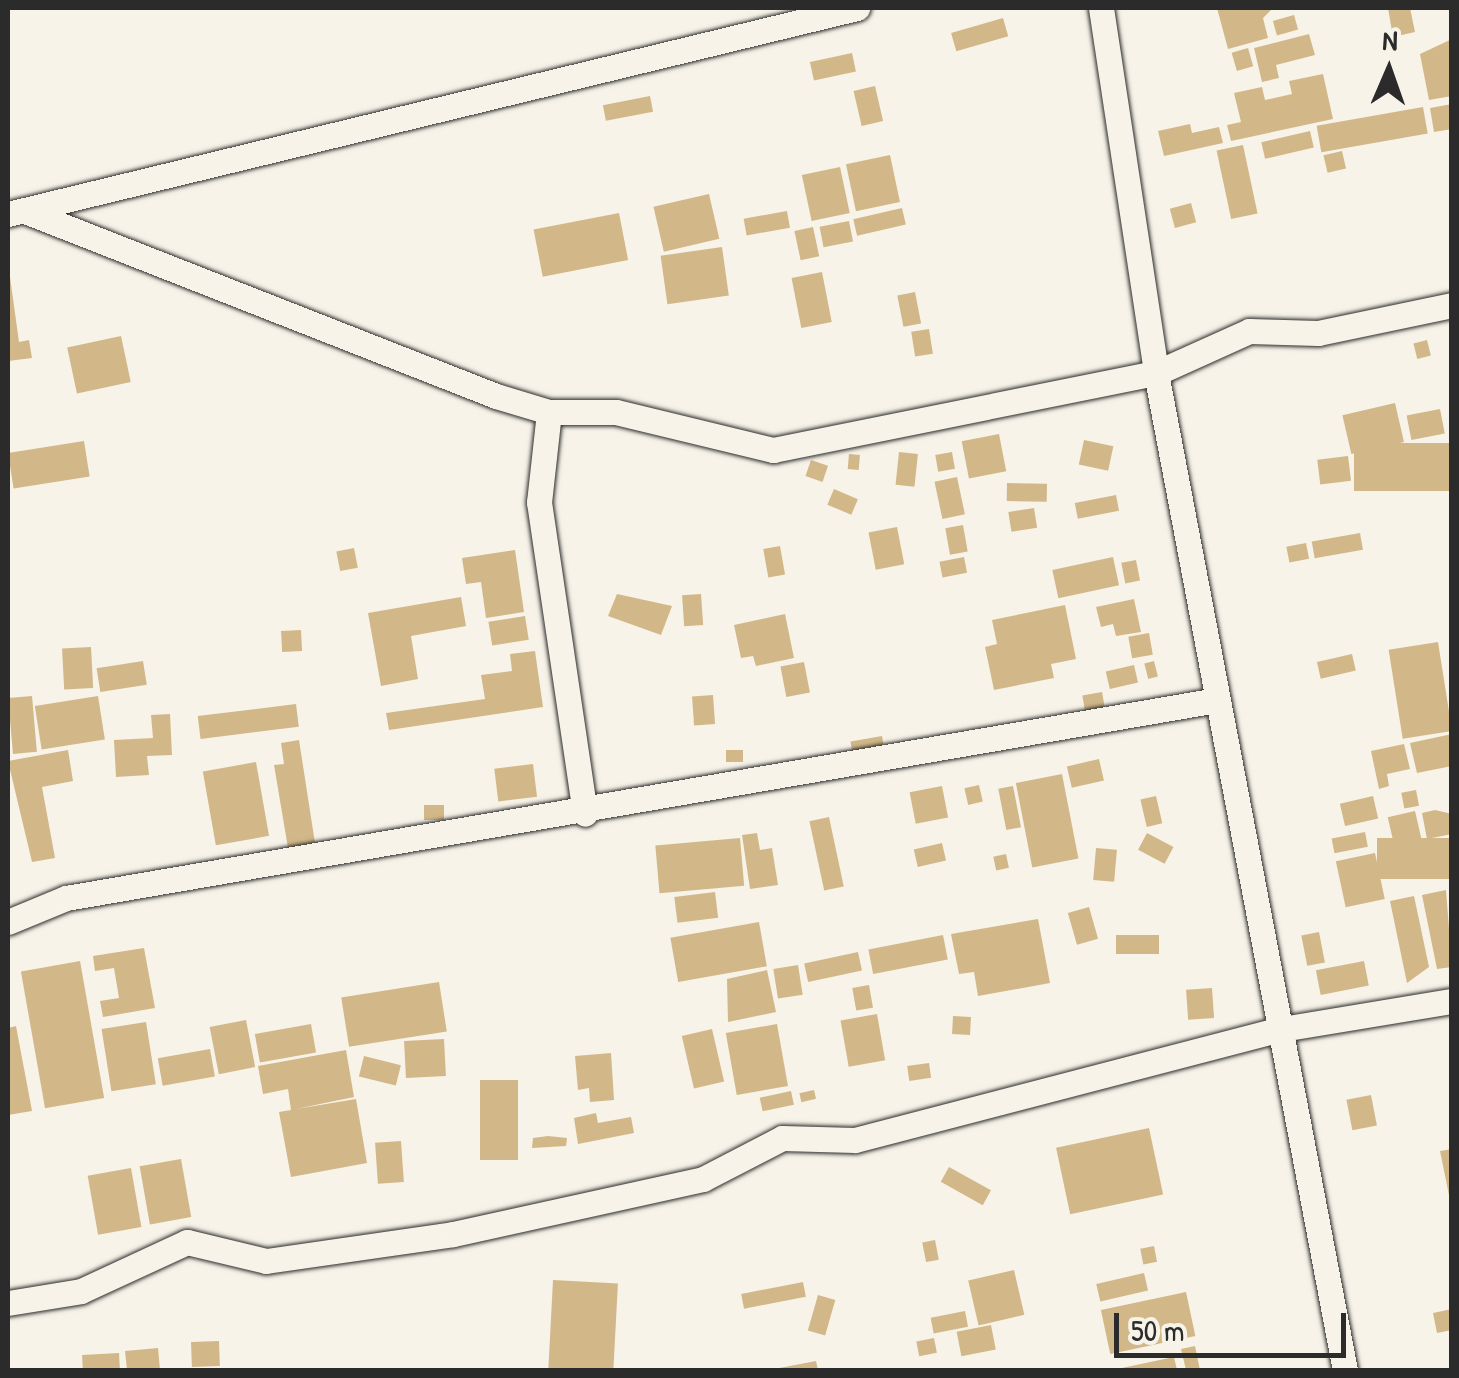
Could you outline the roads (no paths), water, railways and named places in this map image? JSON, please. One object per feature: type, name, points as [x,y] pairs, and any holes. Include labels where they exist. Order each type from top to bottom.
[{"type":"street","points":[[16,212],[857,8]]},
{"type":"street","points":[[1101,8],[1156,373],[1276,1030],[1345,1370]]},
{"type":"street","points":[[16,212],[549,412],[616,412],[773,450],[1156,373],[1249,330],[1318,333],[1452,305]]},
{"type":"street","points":[[549,412],[539,502],[585,814]]},
{"type":"street","points":[[8,922],[66,898],[585,814],[1217,700]]},
{"type":"street","points":[[8,1303],[81,1291],[186,1242],[266,1260],[453,1234],[703,1179],[782,1138],[855,1140],[1276,1030],[1452,1002]]}]
